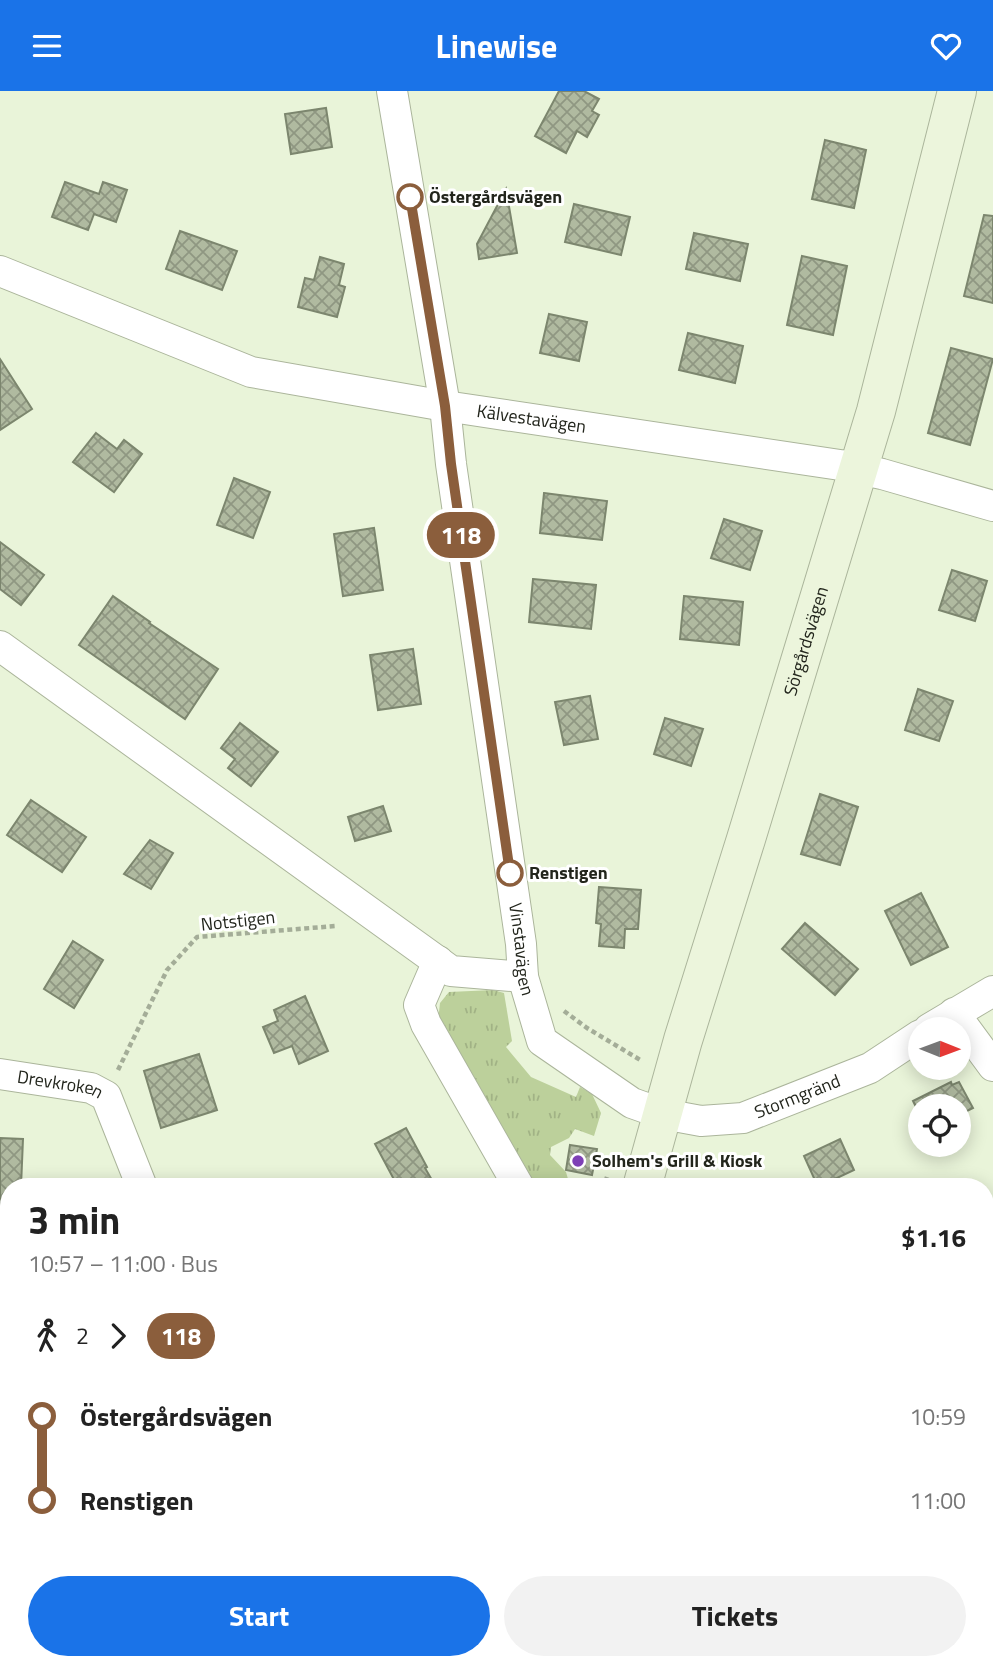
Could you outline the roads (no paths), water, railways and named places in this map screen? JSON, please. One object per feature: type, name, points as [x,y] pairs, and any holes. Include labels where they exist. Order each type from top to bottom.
[{"type":"street","name":"Vinstavägen","points":[[392,91],[445,406],[451,464],[521,944],[523,977],[542,1041],[632,1103],[663,1114]]},
{"type":"street","name":"Sörgårdsvägen","points":[[645,1178],[683,1040],[860,469],[957,91]]},
{"type":"street","name":"Kälvestavägen","points":[[6,281],[251,372],[445,406],[860,469],[993,506]]},
{"type":"street","points":[[0,646],[451,971],[523,977]]},
{"type":"street","points":[[438,961],[419,1005],[426,1024],[514,1178]]},
{"type":"street","points":[[949,1017],[993,991]]},
{"type":"street","name":"Stormgränd","points":[[663,1114],[701,1121],[743,1118],[870,1067],[908,1043]]},
{"type":"street","points":[[971,1047],[993,1066]]},
{"type":"street","name":"Drevkroken","points":[[0,1074],[91,1088],[106,1096],[138,1178]]},
{"type":"place","name":"Östergårdsvägen","points":[[410,197]]},
{"type":"place","name":"Renstigen","points":[[510,873]]},
{"type":"place","name":"Solhem's Grill & Kiosk","points":[[578,1161]]}]
